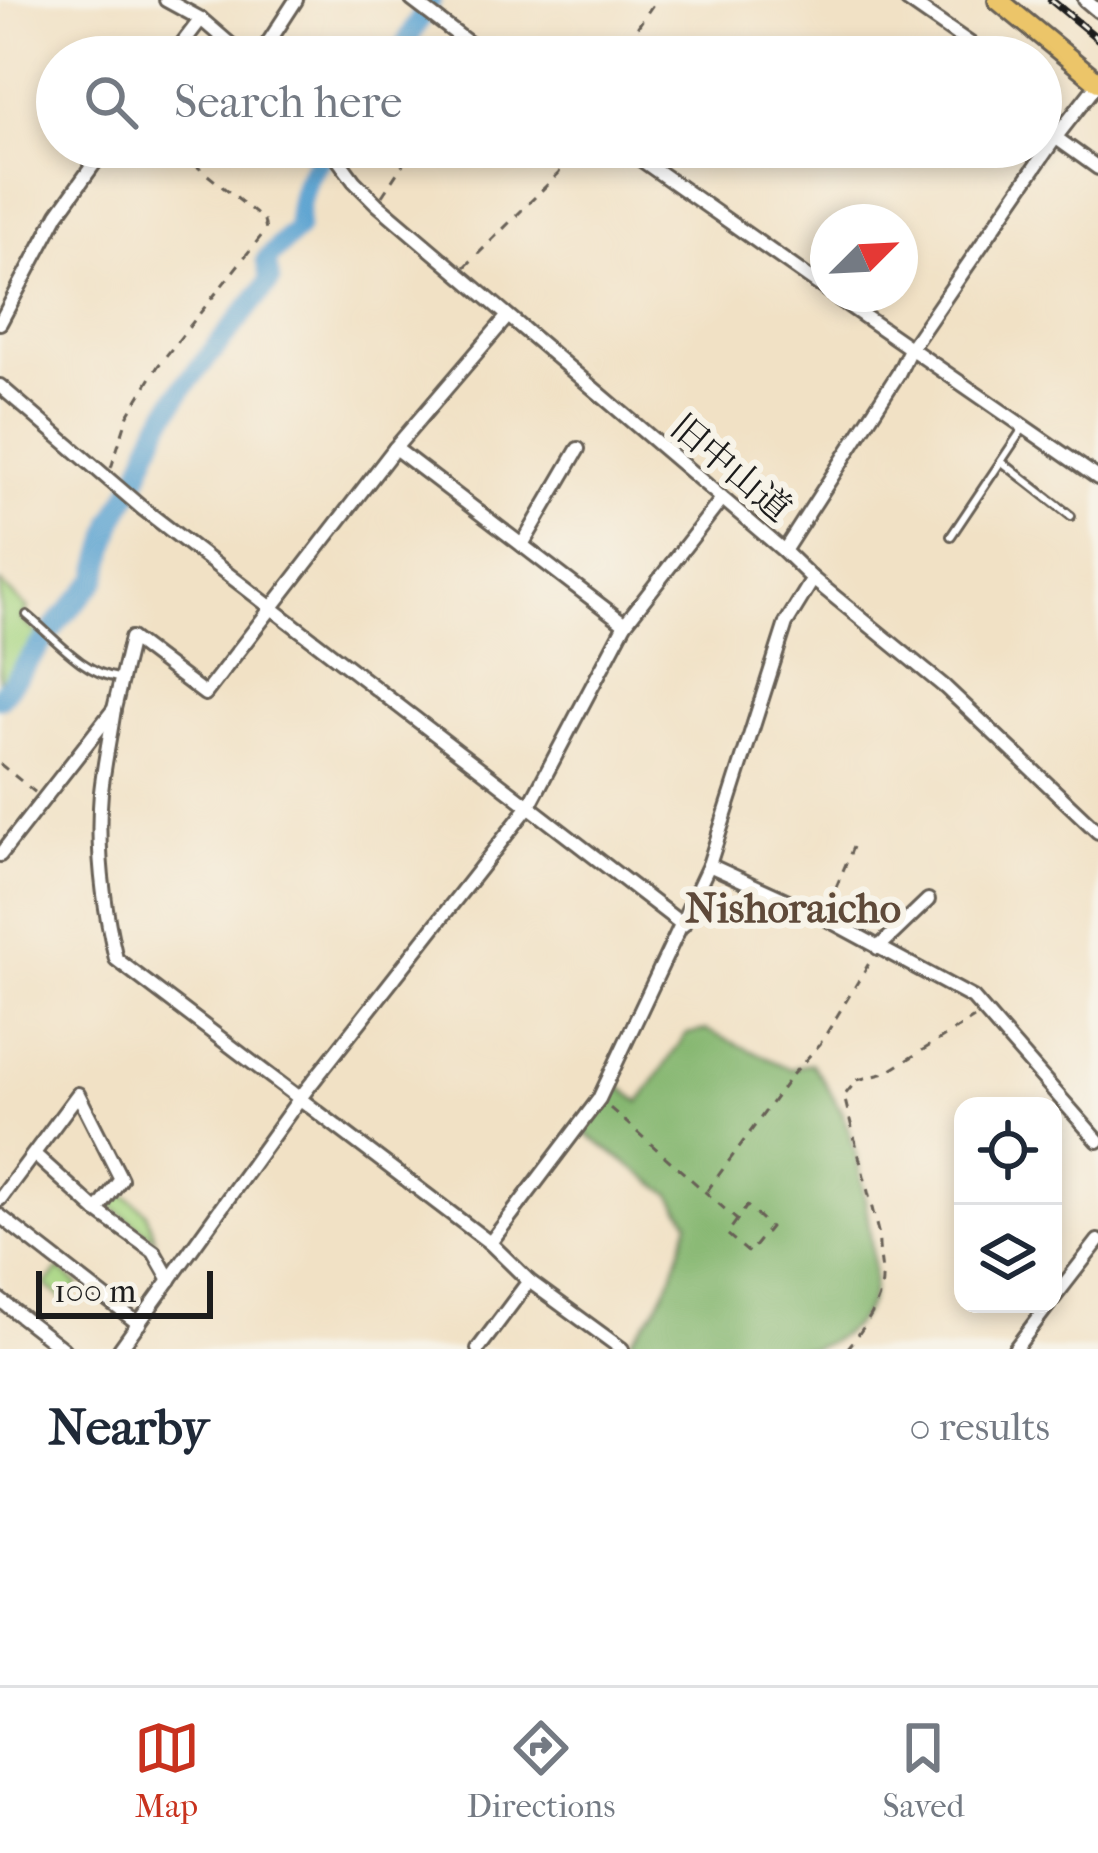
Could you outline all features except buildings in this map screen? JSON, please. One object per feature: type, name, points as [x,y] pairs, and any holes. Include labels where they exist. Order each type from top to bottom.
[{"type":"highway","points":[[998,0],[1042,36]]},
{"type":"highway","points":[[1062,52],[1098,82]]},
{"type":"street","points":[[166,0],[220,36]]},
{"type":"street","points":[[273,36],[296,0]]},
{"type":"street","points":[[907,0],[959,36]]},
{"type":"street","points":[[1085,0],[1098,10]]},
{"type":"street","points":[[416,3],[460,36]]},
{"type":"street","points":[[188,36],[201,20]]},
{"type":"street","points":[[1062,128],[1098,82]]},
{"type":"street","points":[[1062,142],[1098,168]]},
{"type":"street","points":[[0,323],[58,214],[91,168]]},
{"type":"street","name":"旧中山道","points":[[344,168],[377,204],[458,274],[945,687],[1098,832]]},
{"type":"street","points":[[653,168],[810,279]]},
{"type":"street","points":[[784,551],[910,349],[1034,168]]},
{"type":"street","points":[[857,312],[1098,478]]},
{"type":"street","points":[[508,316],[395,448],[205,694],[131,638],[101,793],[105,913],[116,959],[622,1349]]},
{"type":"street","points":[[0,386],[135,502],[683,925]]},
{"type":"street","points":[[395,448],[626,624]]},
{"type":"street","points":[[523,545],[578,449]]},
{"type":"street","points":[[120,1349],[300,1097],[530,806],[626,624],[721,500]]},
{"type":"street","points":[[490,1243],[599,1099],[709,866],[786,623],[813,579]]},
{"type":"street","points":[[0,855],[114,709]]},
{"type":"street","points":[[709,866],[823,917],[973,998],[1098,1141]]},
{"type":"street","points":[[878,948],[928,900]]},
{"type":"street","points":[[0,1199],[78,1094],[121,1179],[97,1211]]},
{"type":"street","points":[[34,1154],[97,1211],[154,1252],[170,1280]]},
{"type":"street","points":[[0,1216],[139,1324]]},
{"type":"street","points":[[1062,1287],[1098,1240]]},
{"type":"street","points":[[478,1349],[530,1281]]},
{"type":"street","points":[[0,1300],[63,1349]]},
{"type":"street","points":[[1015,1349],[1043,1313]]},
{"type":"lane","points":[[951,536],[1024,427]]},
{"type":"lane","points":[[1002,462],[1071,516]]},
{"type":"lane","points":[[27,615],[103,676],[121,679]]},
{"type":"path","points":[[631,36],[656,0]]},
{"type":"path","points":[[108,477],[128,415],[158,366],[266,230],[264,220],[199,168]]},
{"type":"path","points":[[377,204],[400,168]]},
{"type":"path","points":[[458,274],[560,168]]},
{"type":"path","points":[[0,764],[44,799]]},
{"type":"path","points":[[823,917],[853,848]]},
{"type":"path","points":[[706,1192],[820,1044],[878,948]]},
{"type":"path","points":[[847,1349],[864,1329],[883,1282],[879,1236],[844,1096],[856,1080],[886,1073],[971,1022],[983,1007]]},
{"type":"path","points":[[599,1099],[737,1220]]},
{"type":"path","points":[[746,1206],[770,1227],[748,1253],[727,1234],[737,1220],[746,1206]]},
{"type":"green space","points":[[0,583],[28,609],[21,619],[40,636],[2,686],[0,684]]},
{"type":"green space","points":[[706,1030],[791,1069],[811,1063],[836,1102],[852,1142],[870,1238],[872,1295],[849,1330],[811,1349],[642,1349],[630,1340],[655,1310],[672,1276],[689,1222],[671,1195],[582,1131],[614,1082],[640,1102],[686,1034]]},
{"type":"green space","points":[[120,1191],[146,1212],[155,1239],[109,1205]]},
{"type":"green space","points":[[59,1269],[79,1285],[66,1302],[45,1285]]},
{"type":"waterway","points":[[410,36],[431,0]]},
{"type":"waterway","points":[[0,698],[97,579],[114,520],[157,429],[185,385],[270,281],[266,260],[298,228],[300,205],[314,168]]},
{"type":"railway","points":[[1051,0],[1098,39]]},
{"type":"district","name":"Nishoraicho","points":[[793,908]]}]
